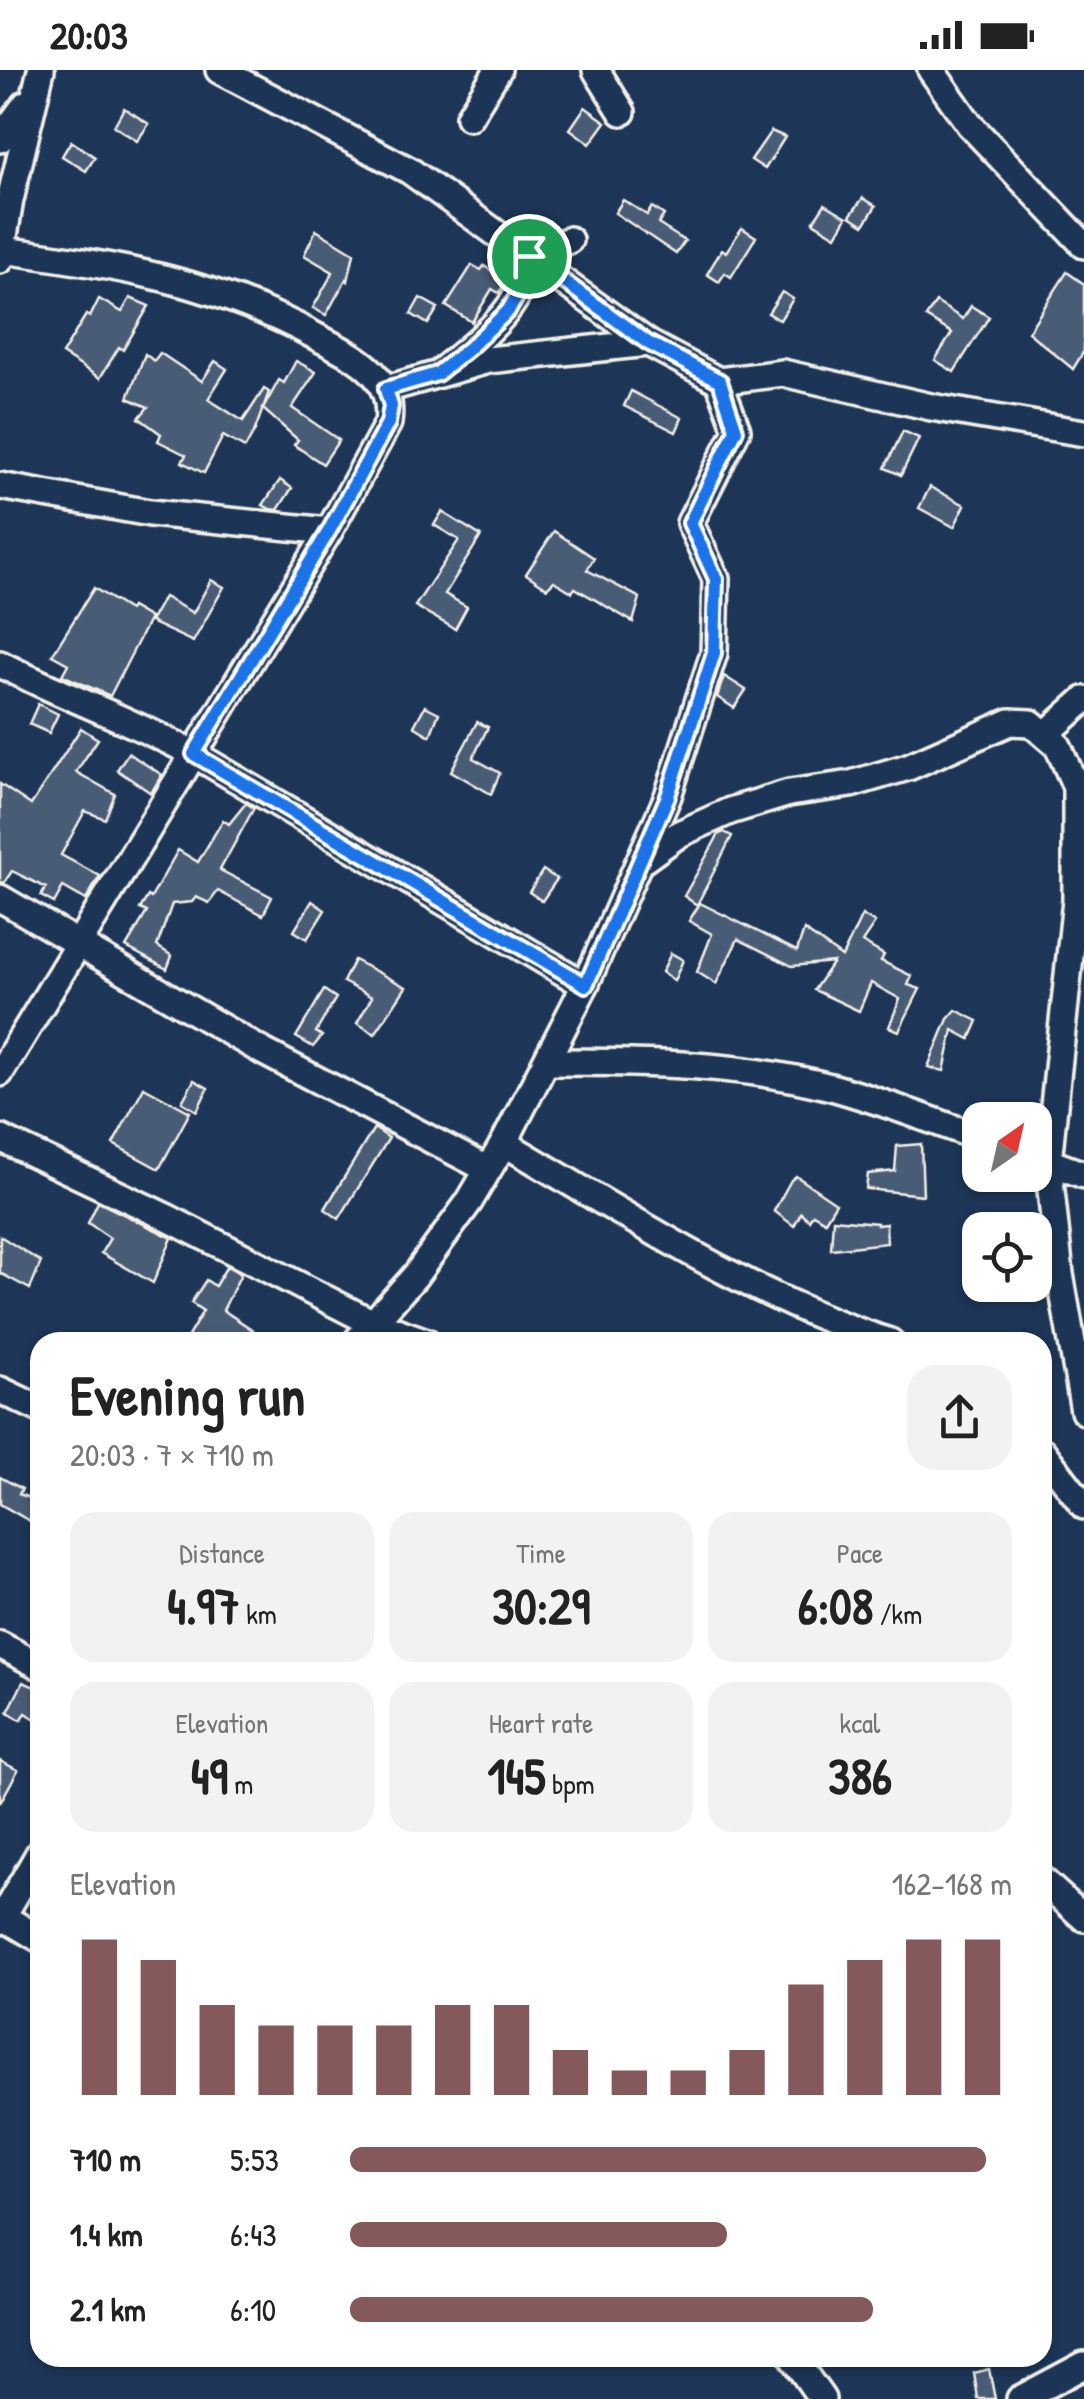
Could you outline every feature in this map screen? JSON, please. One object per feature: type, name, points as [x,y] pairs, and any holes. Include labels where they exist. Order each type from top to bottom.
[{"type":"street","points":[[0,1073],[82,944],[329,531],[388,423],[391,406],[386,389],[362,361],[223,292],[116,265],[1,255],[32,96],[41,70]]},
{"type":"street","points":[[220,70],[410,171],[648,343],[720,381],[782,373],[932,407],[1084,433]]},
{"type":"street","points":[[469,117],[498,70]]},
{"type":"street","points":[[596,70],[622,112]]},
{"type":"street","points":[[932,70],[970,124],[1084,245]]},
{"type":"street","points":[[0,139],[32,96]]},
{"type":"street","points":[[529,256],[569,240]]},
{"type":"street","points":[[437,374],[508,311],[528,278],[529,256]]},
{"type":"street","points":[[386,389],[488,360],[648,343]]},
{"type":"street","points":[[0,1138],[166,1217],[364,1332],[415,1276],[469,1202],[504,1143],[586,985],[668,796],[714,653],[716,579],[690,523],[736,430],[720,381]]},
{"type":"street","points":[[0,486],[150,513],[329,531]]},
{"type":"street","points":[[0,664],[194,754],[586,985]]},
{"type":"street","points":[[1046,734],[1084,700]]},
{"type":"street","points":[[640,863],[679,834],[744,806],[789,792],[851,784],[908,768],[1010,722],[1031,723],[1046,734],[1066,759],[1076,787],[1076,900],[1050,1102]]},
{"type":"street","points":[[0,898],[262,1051],[487,1169]]},
{"type":"street","points":[[547,1062],[633,1062],[740,1070],[833,1088],[962,1132]]},
{"type":"street","points":[[504,1143],[748,1284],[859,1332]]},
{"type":"street","points":[[1052,1164],[1084,1175]]},
{"type":"street","points":[[1047,1192],[1084,1412]]},
{"type":"street","points":[[0,1390],[30,1404]]},
{"type":"street","points":[[1052,1464],[1084,1506]]},
{"type":"street","points":[[0,1645],[30,1661]]},
{"type":"street","points":[[30,1869],[1,1917],[30,1933]]},
{"type":"street","points":[[1052,1889],[1084,1918]]},
{"type":"street","points":[[1020,2399],[1084,2364]]},
{"type":"street","points":[[799,2367],[822,2399]]},
{"type":"building","points":[[585,107],[606,122],[590,144],[570,129]]},
{"type":"building","points":[[124,108],[149,124],[137,141],[114,126]]},
{"type":"building","points":[[771,131],[785,137],[765,169],[751,160]]},
{"type":"building","points":[[71,141],[95,157],[86,171],[62,156]]},
{"type":"building","points":[[863,198],[876,206],[864,225],[850,216]]},
{"type":"building","points":[[623,200],[647,215],[652,207],[664,215],[658,224],[685,241],[676,254],[615,213]]},
{"type":"building","points":[[825,204],[847,217],[836,236],[813,222]]},
{"type":"building","points":[[742,228],[756,237],[731,277],[725,273],[719,282],[707,274],[722,249],[726,252]]},
{"type":"building","points":[[316,230],[354,253],[348,281],[326,315],[313,308],[333,272],[304,255]]},
{"type":"building","points":[[472,265],[481,270],[484,266],[506,280],[499,293],[492,289],[472,322],[446,306]]},
{"type":"building","points":[[1067,272],[1084,284],[1084,351],[1073,369],[1028,332]]},
{"type":"building","points":[[782,292],[793,299],[780,320],[768,313]]},
{"type":"building","points":[[130,298],[149,306],[123,350],[119,347],[100,378],[62,354],[99,299],[122,312]]},
{"type":"building","points":[[420,298],[438,308],[428,324],[411,314]]},
{"type":"building","points":[[936,302],[963,319],[971,306],[989,317],[954,372],[935,360],[952,333],[926,317]]},
{"type":"building","points":[[160,353],[202,381],[215,361],[227,369],[208,399],[243,421],[264,389],[269,392],[245,448],[223,436],[204,473],[182,462],[186,455],[158,441],[161,434],[139,418],[148,407],[128,398],[145,354],[154,361]]},
{"type":"building","points":[[296,361],[316,372],[292,408],[339,440],[323,464],[294,445],[298,440],[263,409],[279,380],[284,383]]},
{"type":"building","points":[[631,391],[682,418],[676,432],[624,406]]},
{"type":"building","points":[[903,431],[919,438],[901,475],[885,468]]},
{"type":"building","points":[[280,480],[292,488],[278,510],[270,509],[263,505]]},
{"type":"building","points":[[930,487],[965,505],[954,527],[919,508]]},
{"type":"building","points":[[442,512],[481,536],[445,594],[467,607],[455,629],[415,606],[459,540],[434,525]]},
{"type":"building","points":[[554,531],[594,558],[587,570],[640,598],[633,622],[575,588],[572,592],[554,581],[547,588],[526,574]]},
{"type":"building","points":[[211,580],[224,587],[193,642],[150,622],[164,597],[193,613]]},
{"type":"building","points":[[94,588],[150,618],[110,696],[62,675],[68,664],[52,655]]},
{"type":"building","points":[[724,676],[746,690],[734,708],[717,697]]},
{"type":"building","points":[[38,704],[58,714],[49,733],[29,724]]},
{"type":"building","points":[[425,706],[439,713],[430,736],[414,726]]},
{"type":"building","points":[[477,722],[488,727],[473,758],[500,773],[491,794],[451,771]]},
{"type":"building","points":[[81,728],[98,739],[76,772],[115,794],[105,819],[85,811],[61,855],[100,876],[86,900],[63,887],[54,903],[41,896],[46,888],[12,871],[4,883],[0,882],[0,784],[31,805]]},
{"type":"building","points":[[128,753],[162,775],[151,793],[117,770]]},
{"type":"building","points":[[246,803],[254,808],[220,870],[272,897],[263,915],[218,891],[209,903],[196,897],[192,902],[172,904],[157,946],[172,956],[167,969],[126,947],[147,912],[140,909],[148,896],[151,898],[178,850],[198,862],[223,820],[229,824]]},
{"type":"building","points":[[719,834],[732,836],[697,905],[684,896]]},
{"type":"building","points":[[543,870],[557,879],[542,901],[529,892]]},
{"type":"building","points":[[312,901],[325,910],[307,939],[294,931]]},
{"type":"building","points":[[700,903],[797,951],[804,930],[842,957],[862,915],[875,923],[862,942],[884,955],[881,961],[912,976],[908,985],[920,989],[899,1031],[889,1027],[900,999],[871,983],[859,1011],[814,990],[833,962],[792,966],[738,939],[716,984],[697,972],[712,934],[689,921]]},
{"type":"building","points":[[671,953],[683,960],[674,981],[662,972]]},
{"type":"building","points":[[354,960],[406,987],[375,1034],[357,1023],[372,997],[343,982]]},
{"type":"building","points":[[324,990],[336,998],[316,1032],[322,1036],[313,1047],[296,1037]]},
{"type":"building","points":[[956,1010],[978,1021],[970,1039],[953,1030],[944,1071],[928,1067],[948,1019]]},
{"type":"building","points":[[194,1080],[208,1088],[197,1111],[182,1102]]},
{"type":"building","points":[[144,1087],[190,1112],[159,1169],[113,1144]]},
{"type":"building","points":[[374,1128],[389,1138],[339,1219],[325,1209]]},
{"type":"building","points":[[921,1144],[923,1195],[866,1189],[868,1174],[895,1171],[897,1146]]},
{"type":"building","points":[[796,1176],[836,1203],[825,1221],[813,1214],[809,1220],[801,1213],[794,1226],[774,1211]]},
{"type":"building","points":[[98,1202],[172,1238],[153,1283],[101,1253],[110,1238],[88,1223]]},
{"type":"building","points":[[833,1219],[886,1224],[887,1243],[831,1249]]},
{"type":"building","points":[[0,1236],[41,1262],[30,1289],[0,1273]]},
{"type":"building","points":[[227,1266],[241,1274],[223,1310],[252,1332],[191,1332],[203,1311],[191,1303],[206,1280],[215,1286]]},
{"type":"building","points":[[0,1477],[30,1498],[30,1521],[0,1504]]},
{"type":"building","points":[[23,1682],[30,1685],[30,1716],[26,1713],[21,1720],[8,1712]]},
{"type":"building","points":[[0,1761],[18,1770],[0,1803]]},
{"type":"building","points":[[989,2369],[995,2399],[978,2399],[974,2373]]},
{"type":"route","points":[[529,256],[648,343],[720,381],[736,430],[690,523],[716,579],[714,653],[668,796],[586,985],[194,754],[329,531],[388,423],[391,406],[386,389],[437,374],[468,349],[508,311],[528,278],[529,256]]}]
